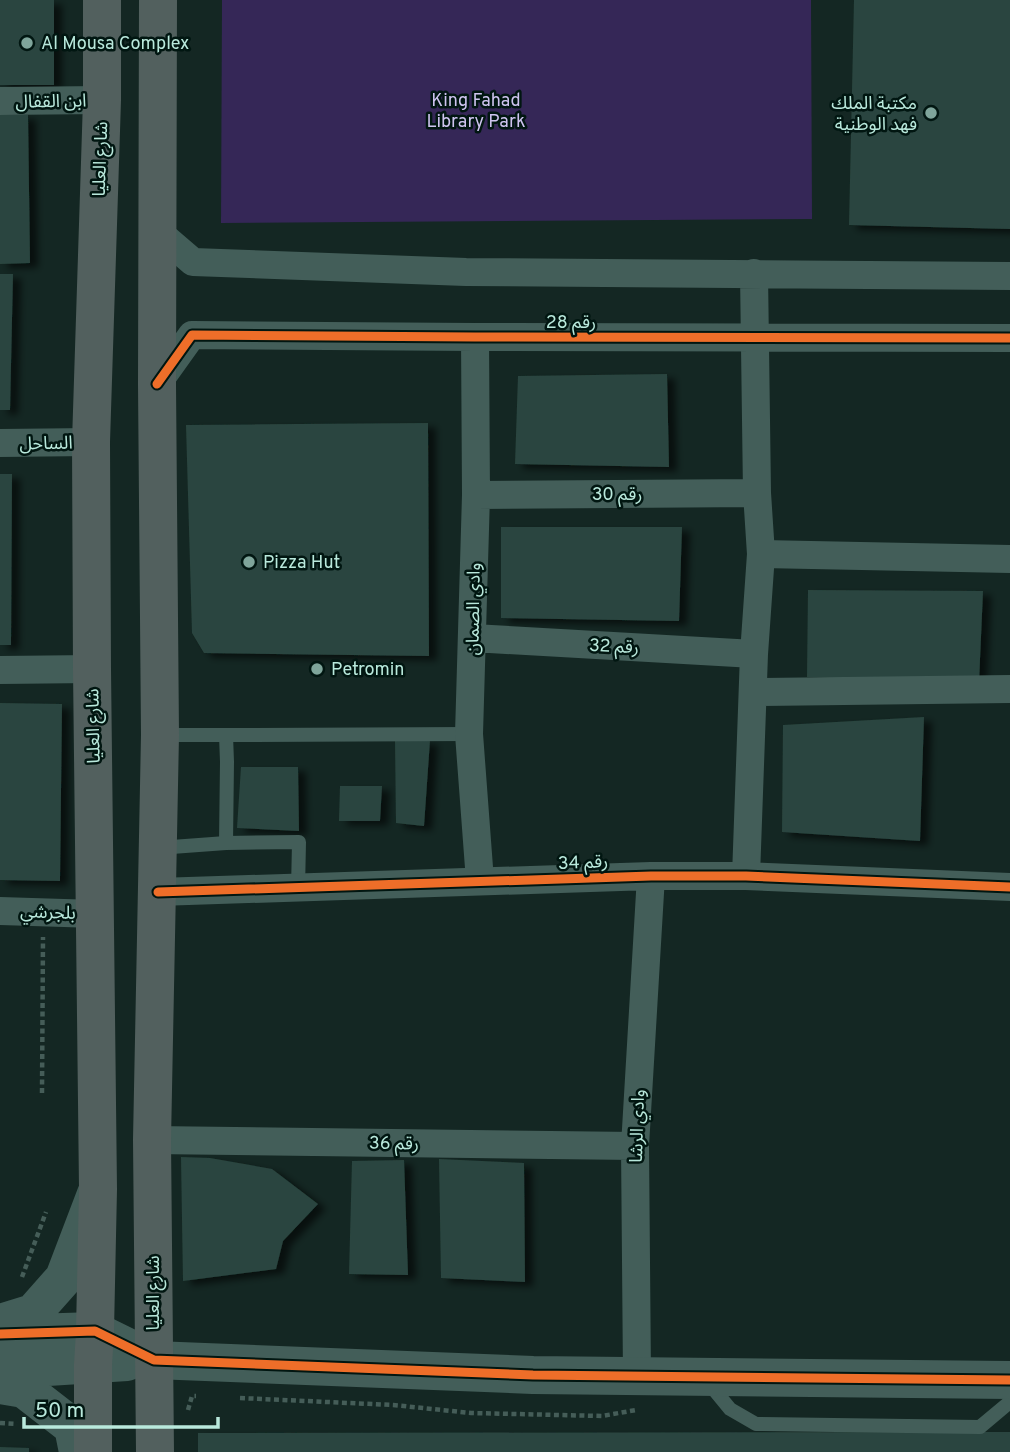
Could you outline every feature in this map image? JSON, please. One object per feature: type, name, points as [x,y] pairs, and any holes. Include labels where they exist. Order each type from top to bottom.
[{"type":"main road","name":"شارع العليا","points":[[93,1452],[98,1189],[91,442],[102,100],[102,0]]},
{"type":"main road","name":"شارع العليا","points":[[155,1452],[152,1140],[160,735],[158,0]]},
{"type":"street","name":"ابن القفال","points":[[0,102],[102,100]]},
{"type":"street","points":[[158,232],[193,261],[466,272],[1010,276]]},
{"type":"street","points":[[746,876],[754,654],[761,554],[757,494],[754,274]]},
{"type":"street","name":"رقم 28","points":[[157,384],[192,335],[1010,338]]},
{"type":"street","name":"وادي الصمان","points":[[475,337],[476,495],[469,734],[480,881]]},
{"type":"street","name":"الساحل","points":[[0,443],[91,442]]},
{"type":"street","name":"رقم 30","points":[[476,495],[757,494]]},
{"type":"street","points":[[761,554],[1010,559]]},
{"type":"street","name":"رقم 32","points":[[473,638],[754,654]]},
{"type":"street","points":[[0,670],[92,669]]},
{"type":"street","points":[[753,692],[1010,689]]},
{"type":"street","name":"رقم 34","points":[[158,892],[651,876],[746,876],[1010,887]]},
{"type":"street","name":"وادي الرشا","points":[[637,1376],[635,1146],[651,876]]},
{"type":"street","name":"بلجرشي","points":[[0,911],[96,914]]},
{"type":"street","name":"رقم 36","points":[[152,1140],[635,1146]]},
{"type":"street","points":[[18,1304],[64,1278],[98,1189]]},
{"type":"street","points":[[0,1334],[154,1360],[533,1375],[1010,1380]]},
{"type":"street","points":[[0,1370],[94,1348]]},
{"type":"street","points":[[0,1385],[24,1389],[73,1427],[78,1452]]},
{"type":"lane","points":[[226,734],[226,843]]},
{"type":"lane","points":[[160,735],[469,734]]},
{"type":"lane","points":[[158,848],[226,843],[299,842],[298,888]]},
{"type":"lane","points":[[704,1377],[730,1409],[756,1424],[980,1427],[1010,1402]]},
{"type":"path","points":[[42,1093],[43,912]]},
{"type":"path","points":[[18,1304],[46,1212]]},
{"type":"path","points":[[186,1415],[192,1396],[205,1397]]},
{"type":"path","points":[[232,1398],[393,1405]]},
{"type":"path","points":[[0,1423],[23,1424]]},
{"type":"green space","name":"King Fahad Library Park","points":[[222,0],[811,0],[812,219],[221,223]]},
{"type":"building","name":"Al Mousa Complex","points":[[0,0],[54,0],[54,85],[0,85]]},
{"type":"building","name":"مكتبة الملك فهد الوطنية","points":[[854,0],[1010,0],[1010,229],[849,225]]},
{"type":"building","points":[[0,115],[28,115],[30,263],[0,264]]},
{"type":"building","points":[[0,274],[13,274],[10,410],[0,410]]},
{"type":"building","points":[[667,374],[669,467],[515,464],[518,376]]},
{"type":"building","points":[[428,423],[429,656],[204,653],[192,633],[186,425]]},
{"type":"building","points":[[0,474],[12,474],[11,645],[0,645]]},
{"type":"building","points":[[501,527],[682,527],[679,621],[501,618]]},
{"type":"building","points":[[808,590],[983,591],[979,682],[807,677]]},
{"type":"building","points":[[0,703],[62,704],[60,881],[0,880]]},
{"type":"building","points":[[924,717],[920,841],[782,832],[783,725]]},
{"type":"building","points":[[395,740],[430,740],[424,826],[396,823]]},
{"type":"building","points":[[241,767],[298,767],[299,831],[237,828]]},
{"type":"building","points":[[340,786],[382,786],[380,821],[339,821]]},
{"type":"building","points":[[181,1157],[210,1158],[272,1169],[318,1204],[283,1241],[276,1269],[183,1281]]},
{"type":"building","points":[[439,1159],[524,1163],[525,1282],[441,1278]]},
{"type":"building","points":[[404,1160],[408,1275],[349,1274],[352,1161]]},
{"type":"building","points":[[1010,1432],[1010,1452],[198,1452],[198,1433]]},
{"type":"building","points":[[0,1447],[29,1448],[29,1452],[0,1452]]},
{"type":"cycle path","points":[[157,384],[192,335],[1010,338]]},
{"type":"cycle path","points":[[158,892],[651,876],[746,876],[1010,887]]},
{"type":"cycle path","points":[[0,1334],[95,1331],[154,1360],[533,1375],[1010,1380]]},
{"type":"place","name":"Al Mousa Complex","points":[[27,43]]},
{"type":"place","name":"مكتبة الملك فهد الوطنية","points":[[931,113]]},
{"type":"place","name":"Pizza Hut","points":[[249,562]]},
{"type":"place","name":"Petromin","points":[[317,669]]}]
